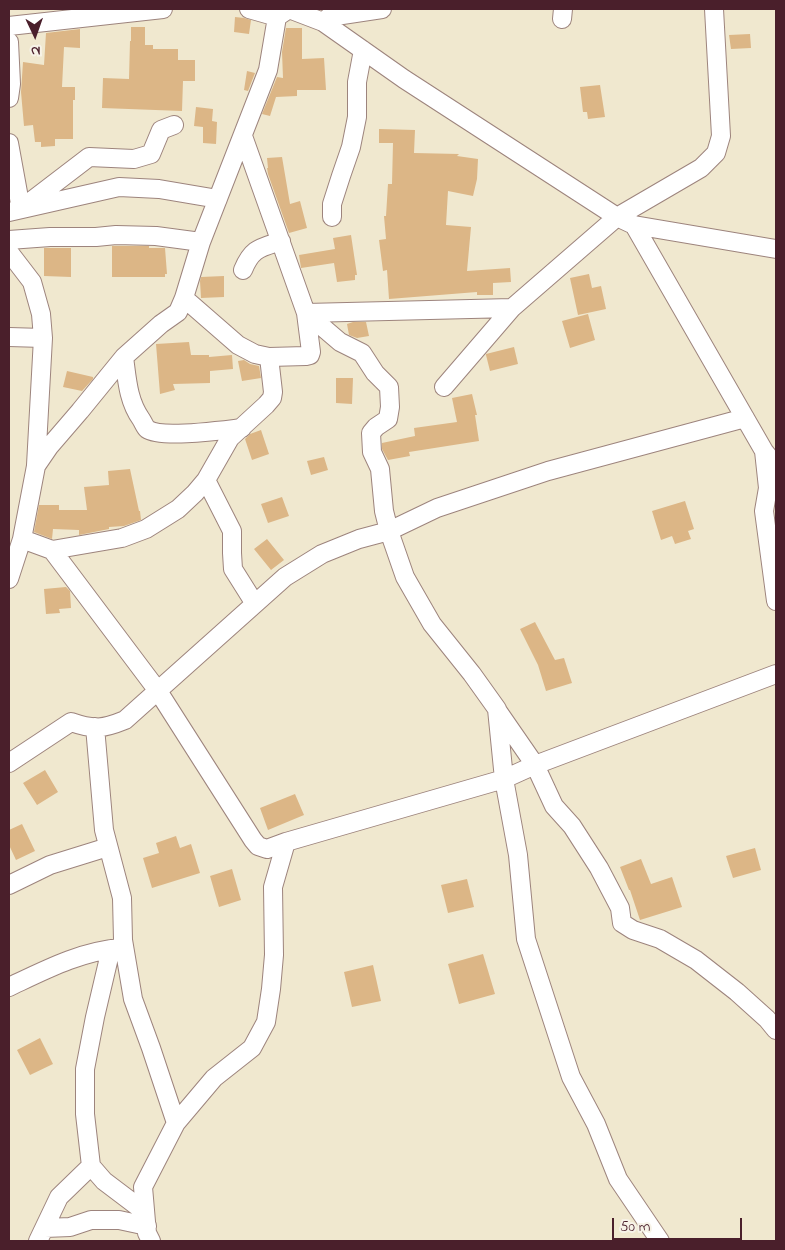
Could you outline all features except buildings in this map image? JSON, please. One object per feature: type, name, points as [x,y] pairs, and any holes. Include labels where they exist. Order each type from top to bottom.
[{"type":"street","points":[[9,26],[163,9]]},
{"type":"street","points":[[249,9],[326,16],[382,9]]},
{"type":"street","points":[[444,387],[512,308],[617,217],[700,168],[716,153],[721,136],[714,9]]},
{"type":"street","points":[[36,466],[48,447],[124,357],[161,324],[178,312],[201,242],[268,70],[285,12]]},
{"type":"street","points":[[326,16],[363,50],[404,79],[617,217],[634,225],[776,249]]},
{"type":"street","points":[[9,42],[11,84],[9,98]]},
{"type":"street","points":[[332,217],[332,204],[351,146],[357,117],[357,82],[363,50]]},
{"type":"street","points":[[15,210],[89,157],[134,159],[151,154],[161,130],[174,125]]},
{"type":"street","points":[[184,298],[238,345],[255,354],[269,358],[306,356],[311,352],[306,313],[243,136]]},
{"type":"street","points":[[9,143],[15,210]]},
{"type":"street","points":[[15,210],[119,188],[159,188],[218,199]]},
{"type":"street","points":[[634,225],[764,451],[776,466]]},
{"type":"street","points":[[9,240],[116,235],[156,236],[201,242]]},
{"type":"street","points":[[243,270],[247,260],[257,250],[281,242]]},
{"type":"street","points":[[9,252],[32,282],[41,314],[42,338],[36,466],[22,538],[9,579]]},
{"type":"street","points":[[306,313],[512,308]]},
{"type":"street","points":[[306,313],[340,342],[362,353],[375,373],[388,387],[390,407],[388,419],[371,433],[372,452],[380,468],[384,512],[389,531],[405,577],[432,624],[472,674],[535,765],[554,806],[572,826],[599,868],[620,908],[622,923],[633,930],[660,939],[696,960],[738,992],[776,1030]]},
{"type":"street","points":[[9,337],[42,338]]},
{"type":"street","points":[[124,357],[129,393],[138,415],[146,428],[181,434],[242,428]]},
{"type":"street","points":[[52,550],[122,538],[146,530],[178,509],[206,480],[230,438],[266,406],[272,398],[269,358]]},
{"type":"street","points":[[9,763],[71,722],[95,727],[109,726],[125,720],[285,577],[322,554],[359,539],[389,531],[437,508],[548,471],[745,418]]},
{"type":"street","points":[[764,451],[768,488],[764,511],[776,601]]},
{"type":"street","points":[[206,480],[232,531],[233,569],[255,604]]},
{"type":"street","points":[[22,538],[52,550],[158,691],[253,840],[258,846],[267,849],[504,779],[535,765],[776,674]]},
{"type":"street","points":[[497,709],[504,779],[518,855],[526,939],[571,1077],[596,1124],[618,1179],[660,1241]]},
{"type":"street","points":[[95,727],[104,830],[122,898],[118,948],[95,1016],[85,1069],[85,1114],[91,1166],[148,1226]]},
{"type":"street","points":[[148,1226],[143,1187],[176,1123],[214,1078],[252,1048],[266,1022],[274,955],[273,887],[286,842]]},
{"type":"street","points":[[9,885],[50,865],[108,847]]},
{"type":"street","points":[[118,948],[133,999],[176,1123]]},
{"type":"street","points":[[9,987],[48,968],[94,952],[118,948]]},
{"type":"street","points":[[41,1235],[59,1197],[91,1166]]},
{"type":"street","points":[[41,1235],[91,1220],[119,1220],[148,1226]]}]
